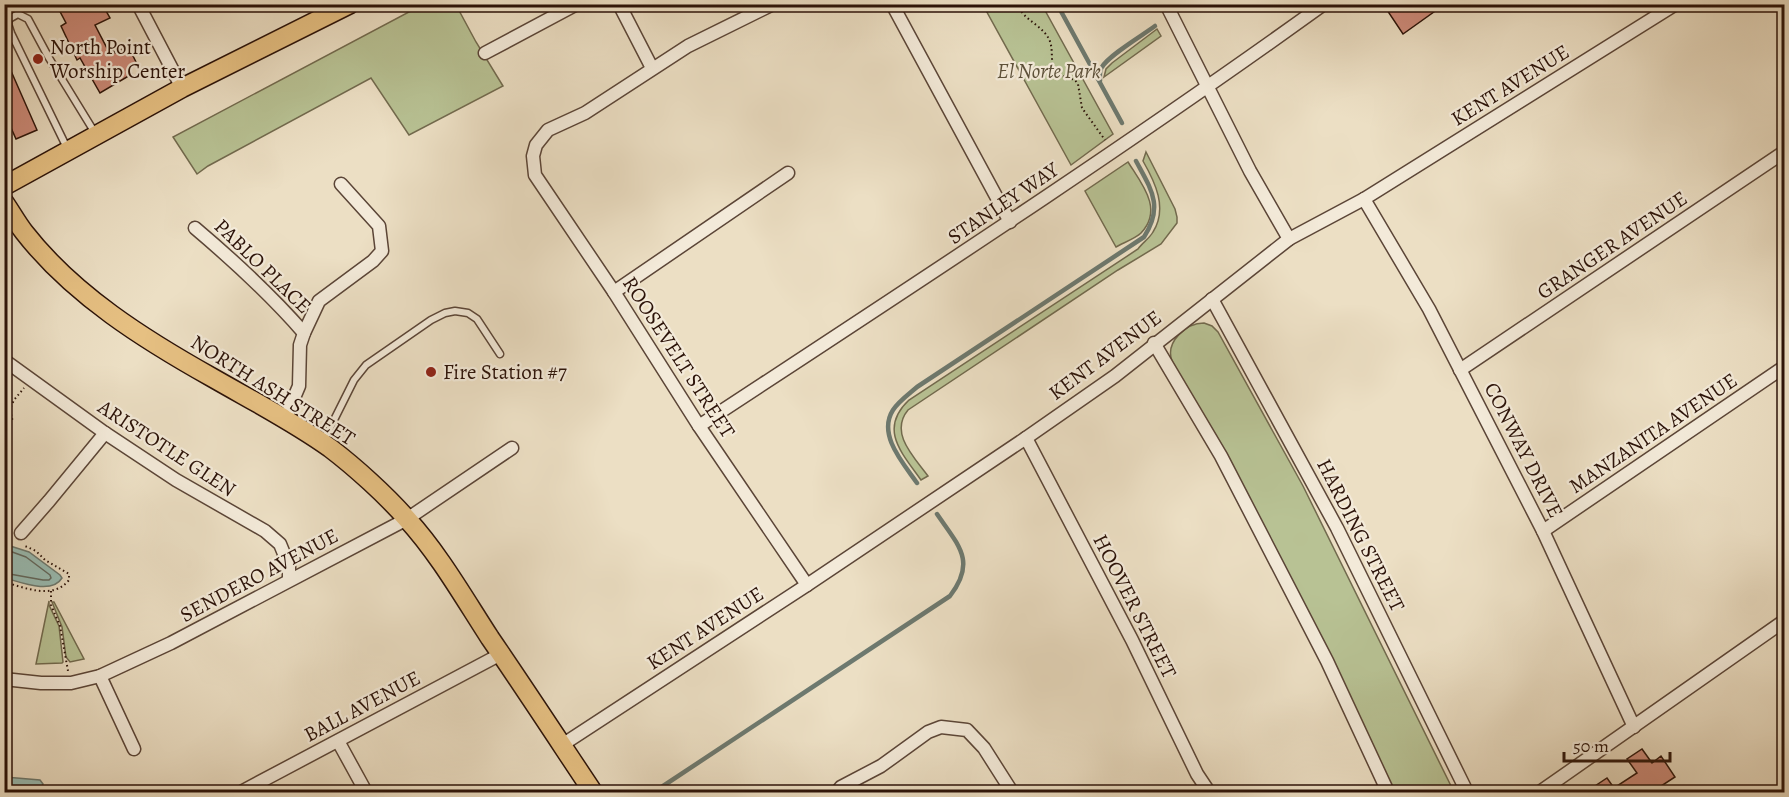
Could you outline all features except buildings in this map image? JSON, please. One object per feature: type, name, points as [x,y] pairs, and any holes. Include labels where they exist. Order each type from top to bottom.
[{"type":"main road","points":[[4,186],[182,88],[350,4]]},
{"type":"main road","name":"NORTH ASH STREET","points":[[4,202],[24,232],[48,259],[98,303],[137,332],[322,443],[371,484],[407,519],[440,562],[593,792]]},
{"type":"street","points":[[138,4],[182,88]]},
{"type":"street","points":[[485,52],[577,4]]},
{"type":"street","points":[[619,4],[652,68],[688,46],[773,4]]},
{"type":"street","points":[[892,4],[1010,222]]},
{"type":"street","points":[[1166,4],[1250,171],[1289,239]]},
{"type":"street","name":"STANLEY WAY","points":[[699,426],[1114,152],[1208,88],[1324,4]]},
{"type":"street","name":"KENT AVENUE","points":[[562,745],[1026,438],[1115,376],[1289,239],[1364,199],[1676,4]]},
{"type":"street","name":"ROOSEVELT STREET","points":[[652,68],[585,113],[548,130],[536,145],[533,156],[535,175],[614,292],[699,426],[807,585]]},
{"type":"street","name":"GRANGER AVENUE","points":[[1460,370],[1785,152]]},
{"type":"street","points":[[614,292],[788,173]]},
{"type":"street","points":[[285,419],[299,386],[300,345],[318,301],[373,261],[382,251],[379,226],[341,184]]},
{"type":"street","name":"CONWAY DRIVE","points":[[1364,199],[1429,309],[1543,531],[1634,727]]},
{"type":"street","name":"PABLO PLACE","points":[[195,228],[245,271],[304,333]]},
{"type":"street","name":"HARDING STREET","points":[[1212,299],[1337,528],[1467,792]]},
{"type":"street","points":[[1154,344],[1231,477],[1327,661],[1388,792]]},
{"type":"street","name":"ARISTOTLE GLEN","points":[[4,360],[105,434],[176,480],[265,531],[280,544],[290,567],[289,580]]},
{"type":"street","name":"MANZANITA AVENUE","points":[[1543,531],[1785,367]]},
{"type":"street","points":[[21,533],[105,434]]},
{"type":"street","name":"HOOVER STREET","points":[[1026,438],[1132,640],[1197,774],[1209,792]]},
{"type":"street","name":"SENDERO AVENUE","points":[[4,679],[41,684],[71,683],[100,676],[171,643],[407,519],[512,448]]},
{"type":"street","points":[[1540,792],[1785,621]]},
{"type":"street","name":"BALL AVENUE","points":[[241,792],[501,654]]},
{"type":"street","points":[[100,676],[134,749]]},
{"type":"street","points":[[837,792],[841,787],[881,766],[928,732],[941,727],[967,730],[984,748],[1012,792]]},
{"type":"street","points":[[338,741],[366,792]]},
{"type":"lane","points":[[69,151],[11,33],[9,19],[18,14],[28,19],[97,136]]},
{"type":"lane","points":[[322,443],[354,380],[366,365],[438,317],[455,311],[468,313],[477,319],[500,354]]},
{"type":"path","points":[[1017,4],[1024,15],[1041,28],[1048,38],[1052,49],[1053,67],[1062,76],[1075,80],[1078,84],[1082,108],[1114,152]]},
{"type":"path","points":[[9,411],[14,400]]},
{"type":"path","points":[[4,410],[9,411],[13,418],[4,429]]},
{"type":"path","points":[[4,582],[35,590],[51,591],[60,589],[68,583],[69,574],[45,560],[36,551],[23,546]]},
{"type":"path","points":[[51,591],[51,605],[60,626],[71,683]]},
{"type":"green space","points":[[422,5],[456,5],[503,86],[409,135],[371,78],[197,174],[173,137]]},
{"type":"green space","name":"El Norte Park","points":[[983,5],[1042,5],[1113,134],[1071,165]]},
{"type":"green space","points":[[1157,29],[1161,36],[1104,77],[1106,69],[1112,63]]},
{"type":"green space","points":[[1146,152],[1175,209],[1177,223],[1161,244],[1118,270],[908,410],[901,427],[902,436],[928,476],[921,480],[896,441],[895,421],[900,411],[909,400],[1138,249],[1150,237],[1157,223],[1160,205],[1152,178],[1143,161]]},
{"type":"green space","points":[[1128,162],[1148,196],[1150,215],[1148,224],[1141,233],[1116,247],[1085,191]]},
{"type":"green space","points":[[1204,323],[1212,326],[1218,332],[1303,486],[1454,792],[1394,792],[1257,515],[1172,361],[1172,347],[1179,335],[1190,326]]},
{"type":"green space","points":[[49,601],[59,626],[63,662],[36,664]]},
{"type":"green space","points":[[52,602],[84,659],[70,662],[66,657],[62,627]]},
{"type":"water","points":[[4,544],[29,552],[62,578],[51,586],[44,587],[5,578]]},
{"type":"water","points":[[5,777],[40,780],[43,784],[42,787],[30,792],[5,792]]},
{"type":"waterway","points":[[1057,4],[1122,123]]},
{"type":"waterway","points":[[1100,81],[1100,70],[1106,62],[1155,26]]},
{"type":"waterway","points":[[917,483],[899,458],[890,439],[888,429],[893,410],[917,387],[1144,237],[1150,226],[1154,207],[1150,189],[1136,161]]},
{"type":"waterway","points":[[654,792],[950,596],[962,573],[962,553],[937,514]]},
{"type":"place","name":"North Point Worship Center","points":[[38,59]]},
{"type":"place","name":"Fire Station #7","points":[[431,372]]}]
